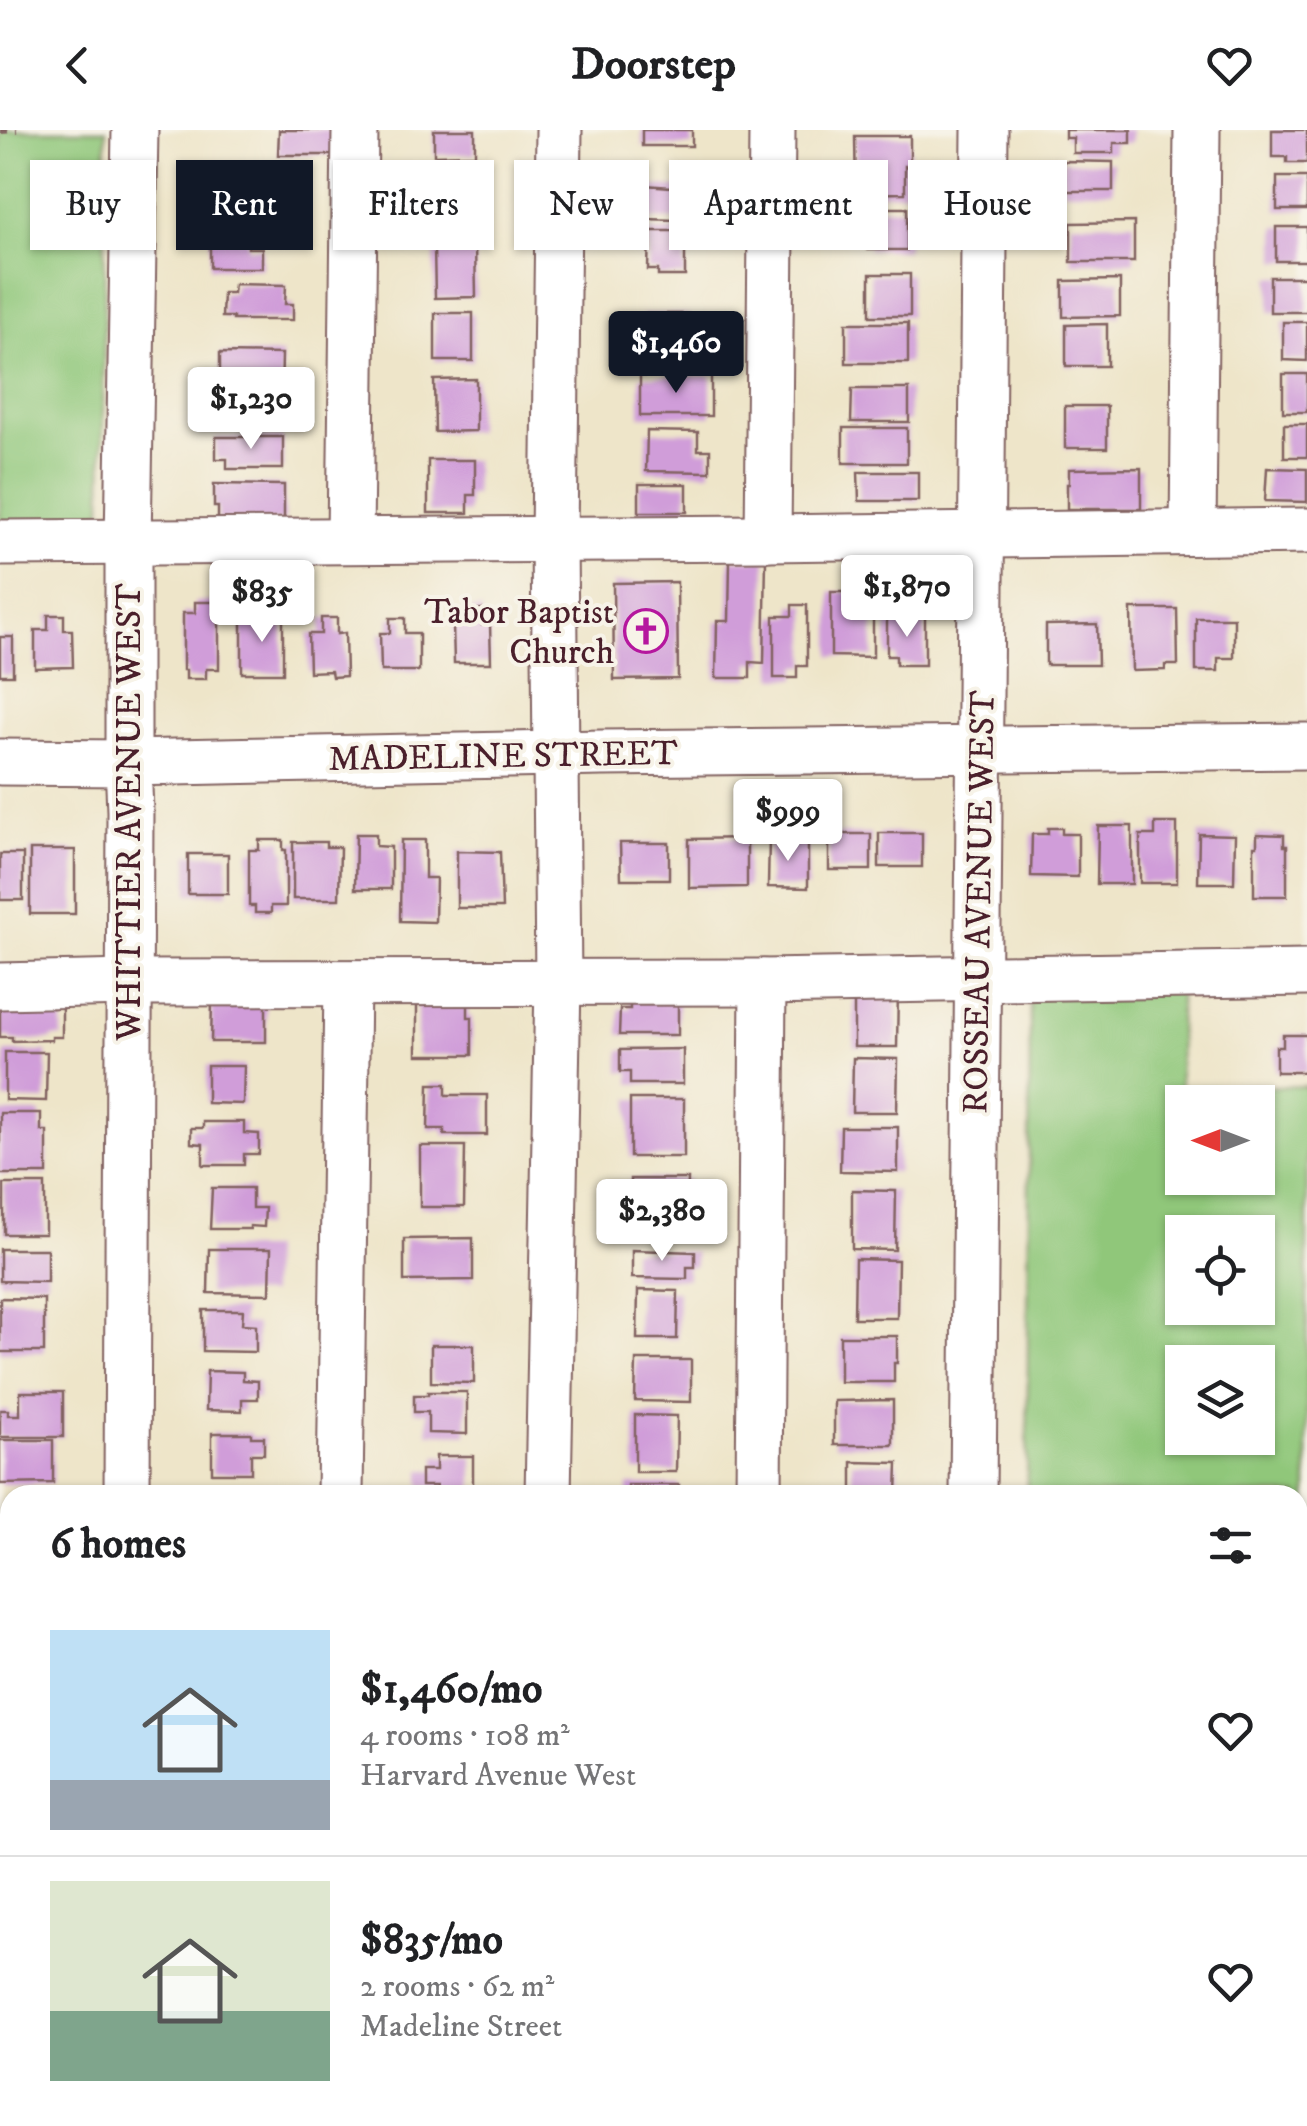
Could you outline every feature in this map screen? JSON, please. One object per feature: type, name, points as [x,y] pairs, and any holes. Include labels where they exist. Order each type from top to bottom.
[{"type":"street","name":"WHITTIER AVENUE WEST","points":[[126,1485],[128,542],[135,130]]},
{"type":"street","points":[[350,540],[355,130]]},
{"type":"street","points":[[548,1485],[558,982],[554,537],[559,130]]},
{"type":"street","points":[[768,538],[772,130]]},
{"type":"street","name":"ROSSEAU AVENUE WEST","points":[[973,1485],[985,130]]},
{"type":"street","points":[[1193,532],[1196,130]]},
{"type":"street","points":[[0,542],[1307,531]]},
{"type":"street","name":"MADELINE STREET","points":[[0,762],[1307,746]]},
{"type":"street","points":[[0,986],[763,982],[1307,973]]},
{"type":"street","points":[[759,1485],[763,982]]},
{"type":"street","points":[[340,1485],[347,984]]},
{"type":"path","points":[[0,130],[17,130]]},
{"type":"green space","points":[[0,130],[106,130],[106,160],[30,160],[30,250],[105,250],[102,521],[0,523]]},
{"type":"green space","points":[[1179,988],[1180,1085],[1165,1085],[1165,1195],[1275,1195],[1275,1087],[1307,1086],[1307,1485],[1027,1485],[1030,991]]},
{"type":"building","points":[[279,130],[336,130],[336,155],[278,155]]},
{"type":"building","points":[[434,130],[475,130],[475,154],[434,155]]},
{"type":"building","points":[[642,130],[692,130],[692,146],[642,146]]},
{"type":"building","points":[[1065,130],[1131,130],[1131,143],[1114,143],[1114,153],[1073,153],[1073,138],[1065,138]]},
{"type":"building","points":[[1272,130],[1307,130],[1307,163],[1287,163],[1287,157],[1272,157]]},
{"type":"building","points":[[855,136],[910,136],[905,193],[888,193],[888,160],[855,160]]},
{"type":"building","points":[[1067,161],[1113,162],[1113,191],[1067,191]]},
{"type":"building","points":[[1277,177],[1307,177],[1307,210],[1277,210]]},
{"type":"building","points":[[649,185],[669,187],[669,220],[649,219]]},
{"type":"building","points":[[888,208],[907,208],[907,250],[888,250]]},
{"type":"building","points":[[1134,222],[1134,262],[1071,262],[1071,223]]},
{"type":"building","points":[[1276,227],[1307,227],[1307,261],[1276,261]]},
{"type":"building","points":[[649,231],[669,231],[669,250],[685,250],[685,276],[658,276],[658,270],[648,270]]},
{"type":"building","points":[[210,250],[262,250],[262,268],[210,268]]},
{"type":"building","points":[[434,250],[475,250],[476,297],[435,298]]},
{"type":"building","points":[[870,274],[910,274],[910,316],[870,316]]},
{"type":"building","points":[[1270,277],[1307,277],[1307,312],[1270,312]]},
{"type":"building","points":[[1120,280],[1120,316],[1063,317],[1063,281]]},
{"type":"building","points":[[234,284],[286,285],[285,304],[293,304],[293,320],[222,317],[223,293],[233,293]]},
{"type":"building","points":[[435,313],[473,313],[473,361],[435,361]]},
{"type":"building","points":[[643,314],[688,314],[688,362],[643,362]]},
{"type":"building","points":[[1283,322],[1307,322],[1307,361],[1283,360]]},
{"type":"building","points":[[846,323],[908,323],[908,363],[846,363]]},
{"type":"building","points":[[1107,324],[1107,366],[1066,366],[1066,325]]},
{"type":"building","points":[[220,353],[282,354],[281,403],[220,402]]},
{"type":"building","points":[[1283,374],[1307,374],[1307,412],[1283,412]]},
{"type":"building","points":[[640,376],[711,376],[711,416],[640,416]]},
{"type":"building","points":[[476,379],[476,431],[435,432],[434,380]]},
{"type":"building","points":[[852,389],[909,389],[909,422],[851,422]]},
{"type":"building","points":[[1065,406],[1107,406],[1107,448],[1065,448]]},
{"type":"building","points":[[1284,424],[1307,424],[1307,457],[1284,457]]},
{"type":"building","points":[[843,428],[907,428],[907,463],[843,463]]},
{"type":"building","points":[[647,431],[698,432],[698,450],[710,450],[710,472],[646,471]]},
{"type":"building","points":[[216,437],[283,437],[283,469],[227,469],[227,459],[216,459]]},
{"type":"building","points":[[428,460],[475,460],[475,495],[468,495],[468,513],[428,513]]},
{"type":"building","points":[[1141,468],[1141,509],[1067,509],[1069,469]]},
{"type":"building","points":[[1267,468],[1307,469],[1307,502],[1265,501]]},
{"type":"building","points":[[858,472],[918,472],[918,501],[859,501]]},
{"type":"building","points":[[214,484],[284,485],[284,521],[218,520]]},
{"type":"building","points":[[639,484],[687,484],[687,512],[639,512]]},
{"type":"building","points":[[730,560],[766,560],[764,663],[750,662],[750,678],[716,678],[717,621],[729,621]]},
{"type":"building","name":"Tabor Baptist Church","points":[[677,582],[678,679],[614,680],[613,583]]},
{"type":"building","points":[[831,592],[873,597],[873,657],[831,656]]},
{"type":"building","points":[[195,602],[214,602],[214,613],[219,613],[219,669],[206,669],[206,679],[186,679],[183,670],[183,613],[195,613]]},
{"type":"building","points":[[792,605],[807,605],[807,666],[797,666],[797,678],[774,678],[774,616],[792,616]]},
{"type":"building","points":[[482,609],[482,625],[490,624],[491,663],[454,663],[453,625],[466,625],[466,610]]},
{"type":"building","points":[[1131,609],[1177,609],[1178,665],[1165,665],[1165,670],[1132,671]]},
{"type":"building","points":[[48,615],[64,615],[64,630],[72,630],[73,667],[35,668],[35,630],[48,630]]},
{"type":"building","points":[[887,616],[925,616],[925,665],[896,665],[896,656],[887,656]]},
{"type":"building","points":[[242,617],[283,617],[283,673],[242,673]]},
{"type":"building","points":[[321,618],[337,618],[337,634],[345,633],[346,676],[332,677],[331,671],[309,672],[308,634],[321,634]]},
{"type":"building","points":[[390,618],[405,618],[405,633],[419,633],[419,671],[381,671],[380,633],[390,633]]},
{"type":"building","points":[[1196,618],[1234,618],[1234,658],[1218,658],[1218,671],[1196,671]]},
{"type":"building","points":[[1097,624],[1098,665],[1046,665],[1046,625]]},
{"type":"building","points":[[0,637],[13,637],[13,675],[0,675]]},
{"type":"building","points":[[1155,823],[1177,823],[1177,883],[1140,883],[1140,835],[1155,835]]},
{"type":"building","points":[[1098,826],[1132,826],[1132,884],[1097,884]]},
{"type":"building","points":[[1048,828],[1062,828],[1062,834],[1078,834],[1078,877],[1031,876],[1032,834],[1048,834]]},
{"type":"building","points":[[879,833],[922,833],[922,867],[879,867]]},
{"type":"building","points":[[356,834],[376,834],[376,846],[391,847],[391,889],[355,889]]},
{"type":"building","points":[[829,834],[871,834],[871,870],[829,870]]},
{"type":"building","points":[[1199,834],[1235,835],[1234,883],[1198,883]]},
{"type":"building","points":[[1257,834],[1284,835],[1287,896],[1254,896]]},
{"type":"building","points":[[747,838],[747,887],[689,888],[689,839]]},
{"type":"building","points":[[769,839],[808,840],[808,888],[768,887]]},
{"type":"building","points":[[259,840],[283,840],[286,850],[286,906],[271,906],[271,913],[255,913],[255,906],[249,906],[249,850],[259,850]]},
{"type":"building","points":[[401,840],[425,840],[425,878],[436,878],[435,922],[400,921]]},
{"type":"building","points":[[293,842],[326,842],[326,847],[340,847],[339,899],[293,899]]},
{"type":"building","points":[[620,843],[669,843],[669,879],[621,879]]},
{"type":"building","points":[[30,850],[75,850],[75,914],[30,914]]},
{"type":"building","points":[[457,851],[500,852],[502,908],[457,908]]},
{"type":"building","points":[[0,854],[23,854],[23,900],[0,900]]},
{"type":"building","points":[[188,854],[228,854],[228,894],[188,894]]},
{"type":"building","points":[[854,989],[898,990],[897,1047],[854,1047]]},
{"type":"building","points":[[417,994],[468,994],[472,1055],[417,1055]]},
{"type":"building","points":[[630,996],[678,996],[678,1035],[619,1035],[620,1009],[630,1009]]},
{"type":"building","points":[[212,1002],[266,1002],[266,1042],[211,1042]]},
{"type":"building","points":[[53,1003],[53,1008],[62,1007],[62,1037],[12,1041],[12,1037],[0,1037],[0,1008]]},
{"type":"building","points":[[1283,1035],[1307,1035],[1307,1072],[1276,1072],[1276,1047],[1283,1047]]},
{"type":"building","points":[[683,1049],[683,1084],[630,1084],[630,1072],[620,1072],[620,1050]]},
{"type":"building","points":[[5,1052],[47,1052],[46,1101],[5,1100]]},
{"type":"building","points":[[853,1058],[898,1059],[897,1112],[852,1112]]},
{"type":"building","points":[[207,1066],[244,1066],[243,1104],[207,1103]]},
{"type":"building","points":[[429,1084],[446,1084],[446,1095],[487,1095],[487,1135],[444,1135],[444,1129],[428,1129]]},
{"type":"building","points":[[630,1099],[684,1099],[684,1157],[630,1157]]},
{"type":"building","points":[[0,1113],[41,1113],[41,1131],[47,1131],[47,1174],[0,1174]]},
{"type":"building","points":[[203,1122],[244,1122],[244,1133],[259,1134],[259,1154],[244,1154],[244,1165],[203,1165],[203,1144],[191,1143],[191,1128],[203,1128]]},
{"type":"building","points":[[841,1127],[898,1127],[898,1172],[840,1171]]},
{"type":"building","points":[[420,1146],[465,1146],[464,1207],[420,1207]]},
{"type":"building","points":[[630,1179],[688,1179],[687,1211],[674,1211],[674,1219],[630,1219]]},
{"type":"building","points":[[4,1184],[45,1184],[45,1234],[4,1234]]},
{"type":"building","points":[[212,1188],[252,1188],[252,1208],[265,1208],[264,1227],[210,1229]]},
{"type":"building","points":[[852,1190],[896,1191],[895,1250],[852,1249]]},
{"type":"building","points":[[473,1238],[473,1280],[404,1281],[404,1239]]},
{"type":"building","points":[[0,1249],[47,1249],[47,1282],[0,1281]]},
{"type":"building","points":[[209,1249],[271,1249],[270,1294],[208,1293]]},
{"type":"building","points":[[632,1250],[695,1252],[695,1267],[687,1267],[687,1279],[632,1278]]},
{"type":"building","points":[[855,1259],[898,1260],[897,1318],[854,1318]]},
{"type":"building","points":[[638,1290],[678,1291],[677,1339],[637,1339]]},
{"type":"building","points":[[0,1298],[44,1299],[44,1352],[0,1352]]},
{"type":"building","points":[[203,1310],[243,1310],[242,1324],[256,1325],[256,1352],[203,1351]]},
{"type":"building","points":[[840,1336],[897,1336],[894,1382],[840,1382]]},
{"type":"building","points":[[431,1345],[474,1345],[474,1383],[431,1382]]},
{"type":"building","points":[[636,1360],[691,1360],[691,1402],[635,1401]]},
{"type":"building","points":[[207,1371],[243,1372],[243,1380],[258,1381],[258,1399],[242,1399],[242,1411],[206,1410]]},
{"type":"building","points":[[20,1392],[63,1392],[63,1437],[0,1437],[0,1410],[20,1415]]},
{"type":"building","points":[[467,1392],[467,1434],[428,1433],[428,1412],[414,1412],[414,1395]]},
{"type":"building","points":[[893,1400],[893,1445],[834,1445],[834,1401]]},
{"type":"building","points":[[635,1415],[677,1416],[676,1472],[635,1472]]},
{"type":"building","points":[[212,1433],[264,1437],[264,1454],[251,1454],[251,1473],[212,1473]]},
{"type":"building","points":[[0,1440],[53,1440],[53,1483],[0,1484]]},
{"type":"building","points":[[436,1456],[473,1456],[473,1485],[421,1485],[421,1470],[436,1470]]},
{"type":"building","points":[[852,1462],[898,1463],[897,1485],[852,1485]]},
{"type":"place","name":"Tabor Baptist Church","points":[[646,631]]}]
